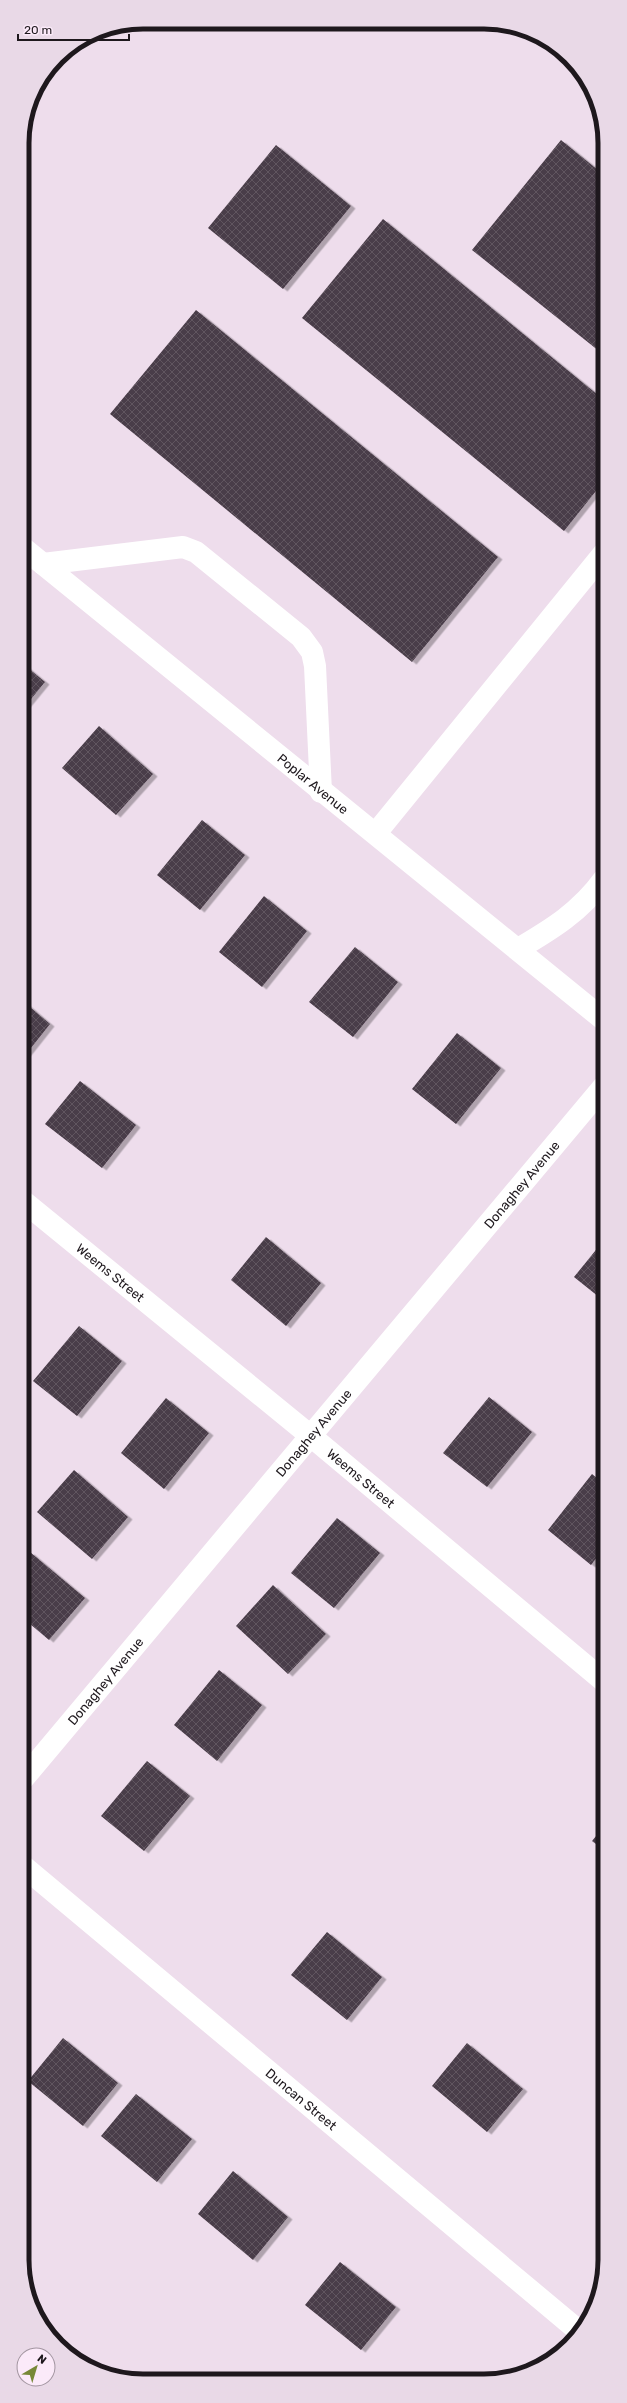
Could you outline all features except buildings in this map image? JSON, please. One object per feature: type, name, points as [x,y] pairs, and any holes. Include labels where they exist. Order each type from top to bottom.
[{"type":"street","points":[[43,564],[183,547],[196,552],[301,637],[312,652],[315,666],[321,792]]},
{"type":"street","name":"Poplar Avenue","points":[[29,553],[321,792],[376,833],[598,1015]]},
{"type":"street","points":[[376,833],[598,560]]},
{"type":"street","points":[[518,949],[559,925],[591,896],[598,887]]},
{"type":"street","name":"Donaghey Avenue","points":[[29,1773],[312,1437],[598,1093]]},
{"type":"street","name":"Weems Street","points":[[29,1206],[312,1437],[598,1677]]},
{"type":"street","name":"Duncan Street","points":[[29,1871],[575,2328]]}]
